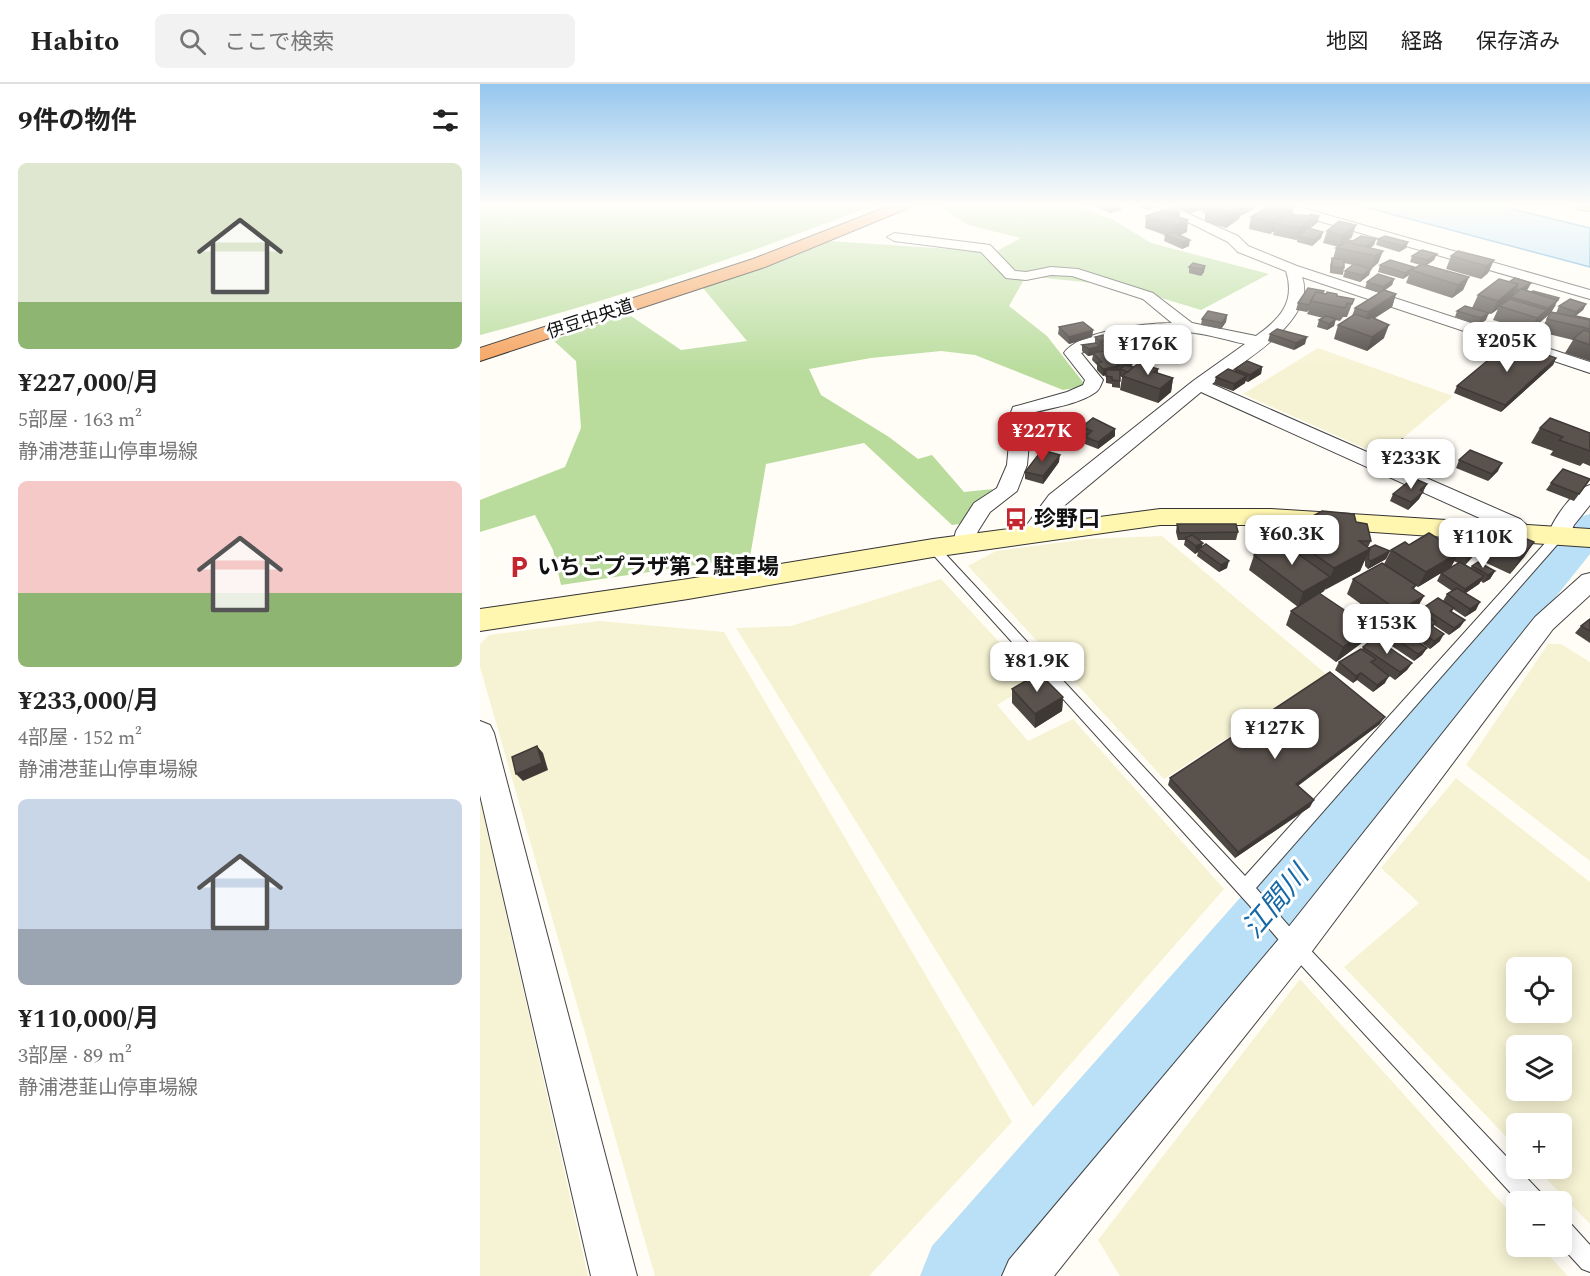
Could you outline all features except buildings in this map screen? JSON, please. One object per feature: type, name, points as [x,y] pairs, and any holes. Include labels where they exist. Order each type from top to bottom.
[{"type":"highway","name":"伊豆中央道","points":[[480,349],[749,262]]},
{"type":"highway","name":"伊豆中央道","points":[[480,355],[762,262]]},
{"type":"main road","points":[[480,620],[688,589],[964,543],[1160,518],[1260,517],[1590,538]]},
{"type":"street","points":[[997,262],[1011,275],[1026,276],[1051,271],[1073,272],[1148,296],[1188,327]]},
{"type":"street","points":[[1274,262],[1590,368]]},
{"type":"street","points":[[1475,262],[1590,295]]},
{"type":"street","points":[[1031,534],[1056,500],[1199,385],[1277,329],[1297,299],[1298,286],[1292,269]]},
{"type":"street","points":[[1550,283],[1590,309]]},
{"type":"street","points":[[964,543],[967,531],[982,508],[1006,491],[1014,474],[1019,443],[1016,423],[1020,411],[1073,396],[1091,388],[1094,380],[1072,352],[1075,349],[1116,334],[1149,328],[1188,327],[1259,342]]},
{"type":"street","points":[[1199,385],[1512,524],[1524,533]]},
{"type":"street","points":[[1560,536],[1563,523],[1590,491]]},
{"type":"street","points":[[1025,1276],[1288,937],[1545,623],[1590,581]]},
{"type":"street","points":[[480,733],[614,1276]]},
{"type":"lane","points":[[1251,894],[1560,536]]},
{"type":"lane","points":[[933,548],[1524,1191]]},
{"type":"lane","points":[[1572,1242],[1590,1262]]},
{"type":"shaded area","points":[[1318,348],[1453,396],[1382,456],[1243,394]]},
{"type":"shaded area","points":[[1162,536],[1326,674],[1164,779],[968,566],[996,551],[1087,539]]},
{"type":"shaded area","points":[[941,579],[1036,682],[997,705],[1028,741],[1073,719],[1224,889],[1033,1107],[736,628],[791,626]]},
{"type":"shaded area","points":[[600,621],[724,632],[1012,1122],[869,1276],[655,1276],[480,667],[480,644],[489,635]]},
{"type":"shaded area","points":[[1548,644],[1561,644],[1590,662],[1590,861],[1466,765]]},
{"type":"shaded area","points":[[1456,778],[1590,882],[1590,1224],[1572,1205],[1572,1191],[1558,1191],[1547,1179],[1572,1179],[1572,1113],[1506,1113],[1506,1137],[1344,967],[1419,903],[1381,868]]},
{"type":"shaded area","points":[[480,799],[588,1276],[480,1276]]},
{"type":"shaded area","points":[[1300,979],[1506,1208],[1506,1257],[1550,1257],[1568,1276],[1120,1276],[1098,1240]]},
{"type":"green space","points":[[480,262],[718,262],[579,307],[480,335]]},
{"type":"green space","points":[[774,262],[1222,262],[1269,274],[1201,310],[1122,286],[1026,276],[1009,306],[1047,336],[1086,386],[1063,390],[975,355],[941,351],[871,358],[809,369],[821,395],[889,437],[918,459],[932,455],[964,492],[993,489],[973,507],[960,524],[952,525],[864,443],[766,464],[750,557],[561,585],[553,550],[535,515],[480,532],[480,500],[565,467],[581,428],[576,361],[553,340],[628,314],[681,350],[747,341],[703,288]]},
{"type":"water","points":[[1570,262],[1590,262],[1590,267]]},
{"type":"waterway","name":"江間川","points":[[962,1276],[1590,527]]},
{"type":"place","name":"珍野口","points":[[1016,519]]},
{"type":"place","name":"いちごプラザ第２駐車場","points":[[519,567]]}]
